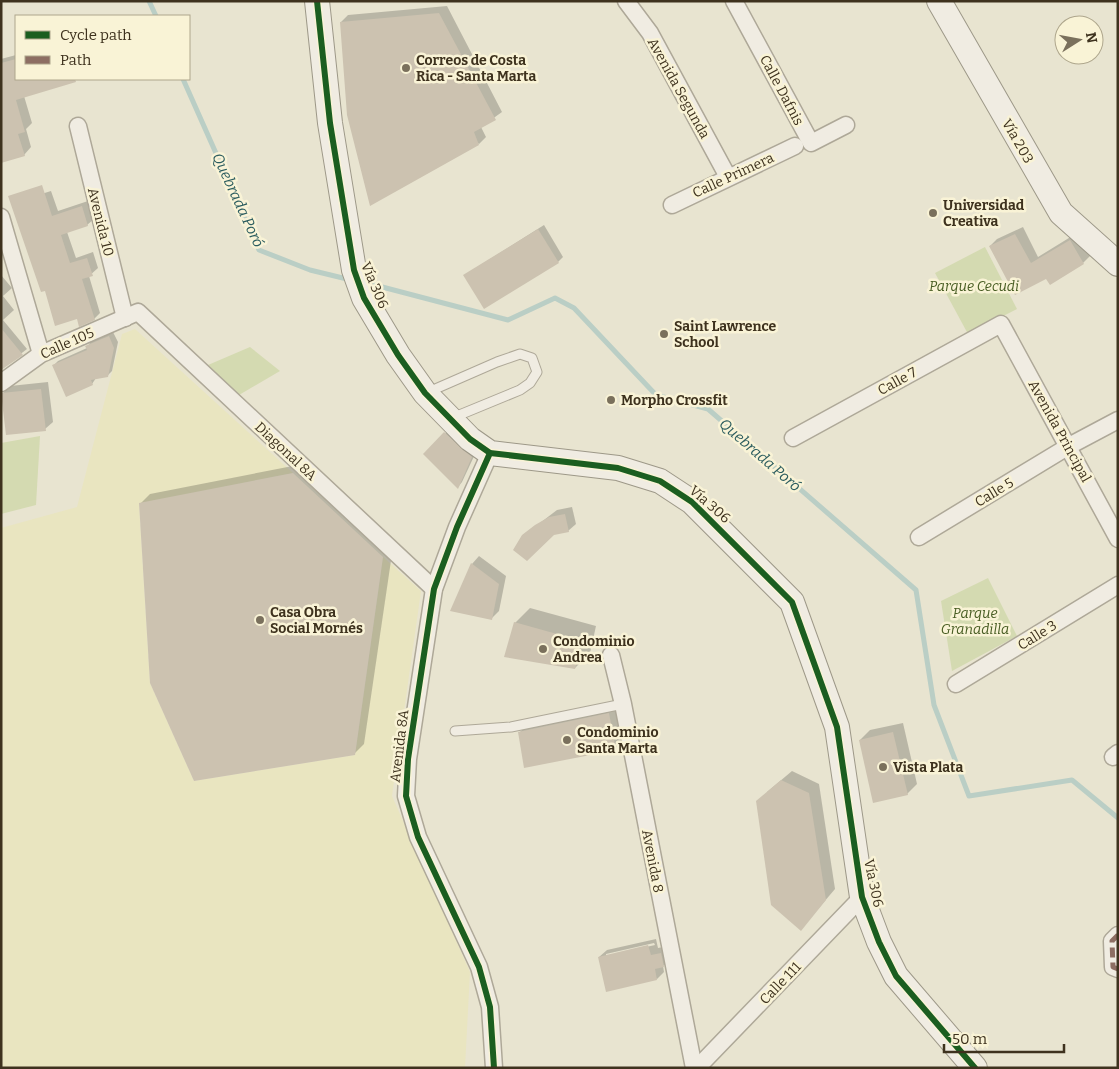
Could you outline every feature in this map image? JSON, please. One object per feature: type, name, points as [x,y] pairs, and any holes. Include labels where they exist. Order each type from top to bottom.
[{"type":"street","name":"Vía 306","points":[[317,1],[330,123],[354,270],[364,298],[398,355],[425,393],[470,439],[490,453],[618,468],[660,481],[692,502],[792,602],[837,726],[862,897],[879,942],[896,976],[975,1068]]},
{"type":"street","name":"Avenida Segunda","points":[[626,1],[650,33],[728,177]]},
{"type":"street","name":"Calle Dafnis","points":[[734,1],[811,143],[846,125]]},
{"type":"street","name":"Vía 203","points":[[939,1],[1061,213],[1118,264]]},
{"type":"street","name":"Avenida 10","points":[[78,126],[131,315]]},
{"type":"street","name":"Calle Primera","points":[[672,205],[795,146]]},
{"type":"street","points":[[1,217],[41,354]]},
{"type":"street","name":"Calle 105","points":[[1,383],[41,354],[131,315]]},
{"type":"street","name":"Diagonal 8A","points":[[131,315],[434,589]]},
{"type":"street","name":"Calle 7","points":[[793,438],[1001,324]]},
{"type":"street","name":"Avenida Principal","points":[[1001,324],[1118,539]]},
{"type":"street","name":"Calle 5","points":[[919,537],[1069,446],[1118,420]]},
{"type":"street","name":"Avenida 8A","points":[[490,453],[457,527],[434,589],[408,759],[406,796],[421,845],[479,967],[490,1007],[494,1068]]},
{"type":"street","name":"Calle 3","points":[[956,684],[1118,585]]},
{"type":"street","name":"Avenida 8","points":[[610,655],[622,704],[696,1068]]},
{"type":"street","name":"Calle 111","points":[[696,1068],[862,897]]},
{"type":"street","points":[[1118,935],[1112,941],[1113,966],[1118,969]]},
{"type":"lane","points":[[425,393],[520,354],[532,358],[537,372],[530,383],[520,390],[450,419]]},
{"type":"lane","points":[[454,731],[511,727],[622,704]]},
{"type":"shaded area","points":[[135,329],[293,473],[139,504],[150,683],[194,781],[355,755],[383,557],[421,591],[392,796],[470,972],[465,1068],[1,1068],[1,528],[77,507],[122,334]]},
{"type":"green space","name":"Parque Cecudi","points":[[985,247],[1017,309],[968,334],[935,273]]},
{"type":"green space","points":[[250,347],[280,371],[239,395],[208,365]]},
{"type":"green space","points":[[40,436],[36,505],[1,514],[1,443]]},
{"type":"green space","name":"Parque Granadilla","points":[[988,578],[1017,636],[952,671],[941,601]]},
{"type":"building","name":"Correos de Costa Rica - Santa Marta","points":[[439,13],[496,120],[474,132],[479,145],[370,206],[347,115],[340,22]]},
{"type":"building","points":[[15,59],[15,80],[75,80],[76,82],[16,100],[25,132],[18,134],[25,156],[1,163],[1,63]]},
{"type":"building","points":[[42,185],[52,216],[82,206],[88,226],[61,235],[70,263],[87,258],[93,276],[82,279],[95,320],[79,327],[77,319],[55,326],[45,291],[41,292],[8,196]]},
{"type":"building","points":[[538,229],[559,263],[484,309],[463,275]]},
{"type":"building","points":[[1015,234],[1031,263],[1070,240],[1084,264],[1050,285],[1046,279],[1015,295],[989,246]]},
{"type":"building","points":[[1,328],[23,355],[1,370]]},
{"type":"building","points":[[109,336],[114,348],[108,377],[91,380],[93,385],[66,397],[52,365],[87,350],[85,346]]},
{"type":"building","points":[[41,389],[46,431],[6,435],[1,393]]},
{"type":"building","points":[[444,432],[472,457],[458,489],[423,454]]},
{"type":"building","name":"Casa Obra Social Mornés","points":[[293,473],[383,557],[355,755],[194,781],[150,683],[139,503]]},
{"type":"building","points":[[565,514],[569,532],[554,535],[527,561],[513,550],[522,535],[535,525],[549,517]]},
{"type":"building","points":[[471,563],[499,584],[492,620],[450,611]]},
{"type":"building","name":"Condominio Andrea","points":[[514,622],[582,641],[575,669],[504,657]]},
{"type":"building","name":"Condominio Santa Marta","points":[[609,713],[616,750],[524,768],[518,732]]},
{"type":"building","name":"Vista Plata","points":[[893,732],[908,795],[873,803],[859,740]]},
{"type":"building","points":[[781,780],[809,793],[826,900],[801,931],[771,905],[756,801]]},
{"type":"building","points":[[648,945],[651,955],[661,953],[664,967],[655,969],[657,980],[606,992],[598,957]]},
{"type":"waterway","name":"Quebrada Poró","points":[[149,1],[156,15]]},
{"type":"waterway","name":"Quebrada Poró","points":[[183,80],[259,250],[310,270],[351,280]]},
{"type":"waterway","name":"Quebrada Poró","points":[[367,283],[508,320],[555,298],[574,308],[656,395],[708,409],[916,590],[934,705],[969,796],[1072,780],[1118,818]]},
{"type":"marked path","points":[[1118,935],[1112,941],[1113,967],[1118,969]]},
{"type":"cycle path","points":[[317,1],[330,123],[354,270],[364,298],[398,355],[425,393],[470,439],[490,453],[618,468],[660,481],[692,502],[792,602],[837,727],[862,897],[879,942],[896,976],[975,1068]]},
{"type":"cycle path","points":[[490,453],[457,527],[434,589],[408,759],[406,796],[418,837],[479,967],[490,1007],[494,1068]]},
{"type":"place","name":"Correos de Costa Rica - Santa Marta","points":[[406,68]]},
{"type":"place","name":"Universidad Creativa","points":[[933,213]]},
{"type":"place","name":"Saint Lawrence School","points":[[664,334]]},
{"type":"place","name":"Morpho Crossfit","points":[[611,400]]},
{"type":"place","name":"Casa Obra Social Mornés","points":[[260,620]]},
{"type":"place","name":"Condominio Andrea","points":[[543,649]]},
{"type":"place","name":"Condominio Santa Marta","points":[[567,740]]},
{"type":"place","name":"Vista Plata","points":[[883,767]]}]
